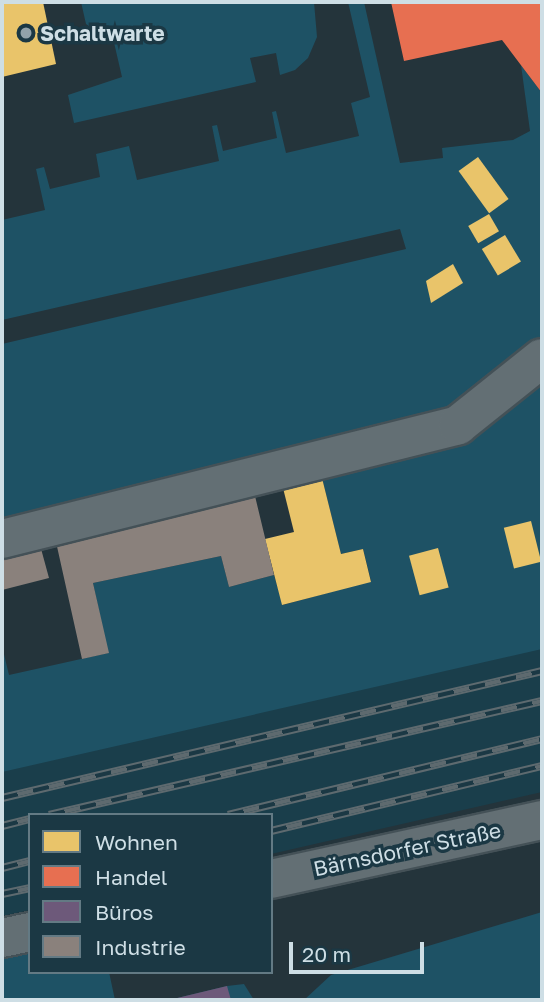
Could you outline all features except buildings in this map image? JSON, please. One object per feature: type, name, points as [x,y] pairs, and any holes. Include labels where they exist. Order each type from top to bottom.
[{"type":"street","points":[[2,538],[458,425],[542,358]]},
{"type":"street","name":"Bärnsdorfer Straße","points":[[273,879],[542,820]]},
{"type":"street","points":[[2,938],[28,932]]},
{"type":"shaded area","points":[[81,2],[314,2],[317,37],[308,58],[295,70],[280,75],[276,53],[250,58],[256,82],[74,123],[68,95],[122,77],[112,34],[97,32],[86,24]]},
{"type":"shaded area","points":[[348,2],[364,2],[400,163],[443,158],[442,148],[513,140],[530,131],[521,65],[542,93],[542,649],[2,772],[2,646],[9,675],[108,653],[93,583],[221,556],[229,587],[274,575],[283,605],[371,581],[363,549],[341,554],[322,478],[444,415],[2,518],[2,344],[406,249],[400,229],[2,320],[2,220],[45,210],[36,169],[44,167],[50,189],[100,177],[96,154],[129,146],[137,180],[219,161],[212,126],[217,125],[223,151],[277,138],[272,112],[276,111],[286,153],[359,136],[351,103],[370,97]]},
{"type":"shaded area","points":[[542,578],[542,792],[273,854],[273,813],[28,813],[28,910],[2,916],[2,699]]},
{"type":"shaded area","points":[[542,912],[542,1000],[304,1000],[331,975]]},
{"type":"shaded area","points":[[28,950],[28,974],[109,974],[115,1000],[2,1000],[2,956]]},
{"type":"shaded area","points":[[244,984],[254,1000],[169,1000],[227,986]]},
{"type":"railway","points":[[2,798],[542,671]]},
{"type":"railway","points":[[58,813],[542,701]]},
{"type":"railway","points":[[236,813],[542,739]]},
{"type":"railway","points":[[273,831],[542,766]]},
{"type":"railway","points":[[2,826],[28,820]]},
{"type":"railway","points":[[2,868],[28,862]]},
{"type":"railway","points":[[2,894],[28,888]]},
{"type":"place","name":"Schaltwarte","points":[[26,33]]}]
